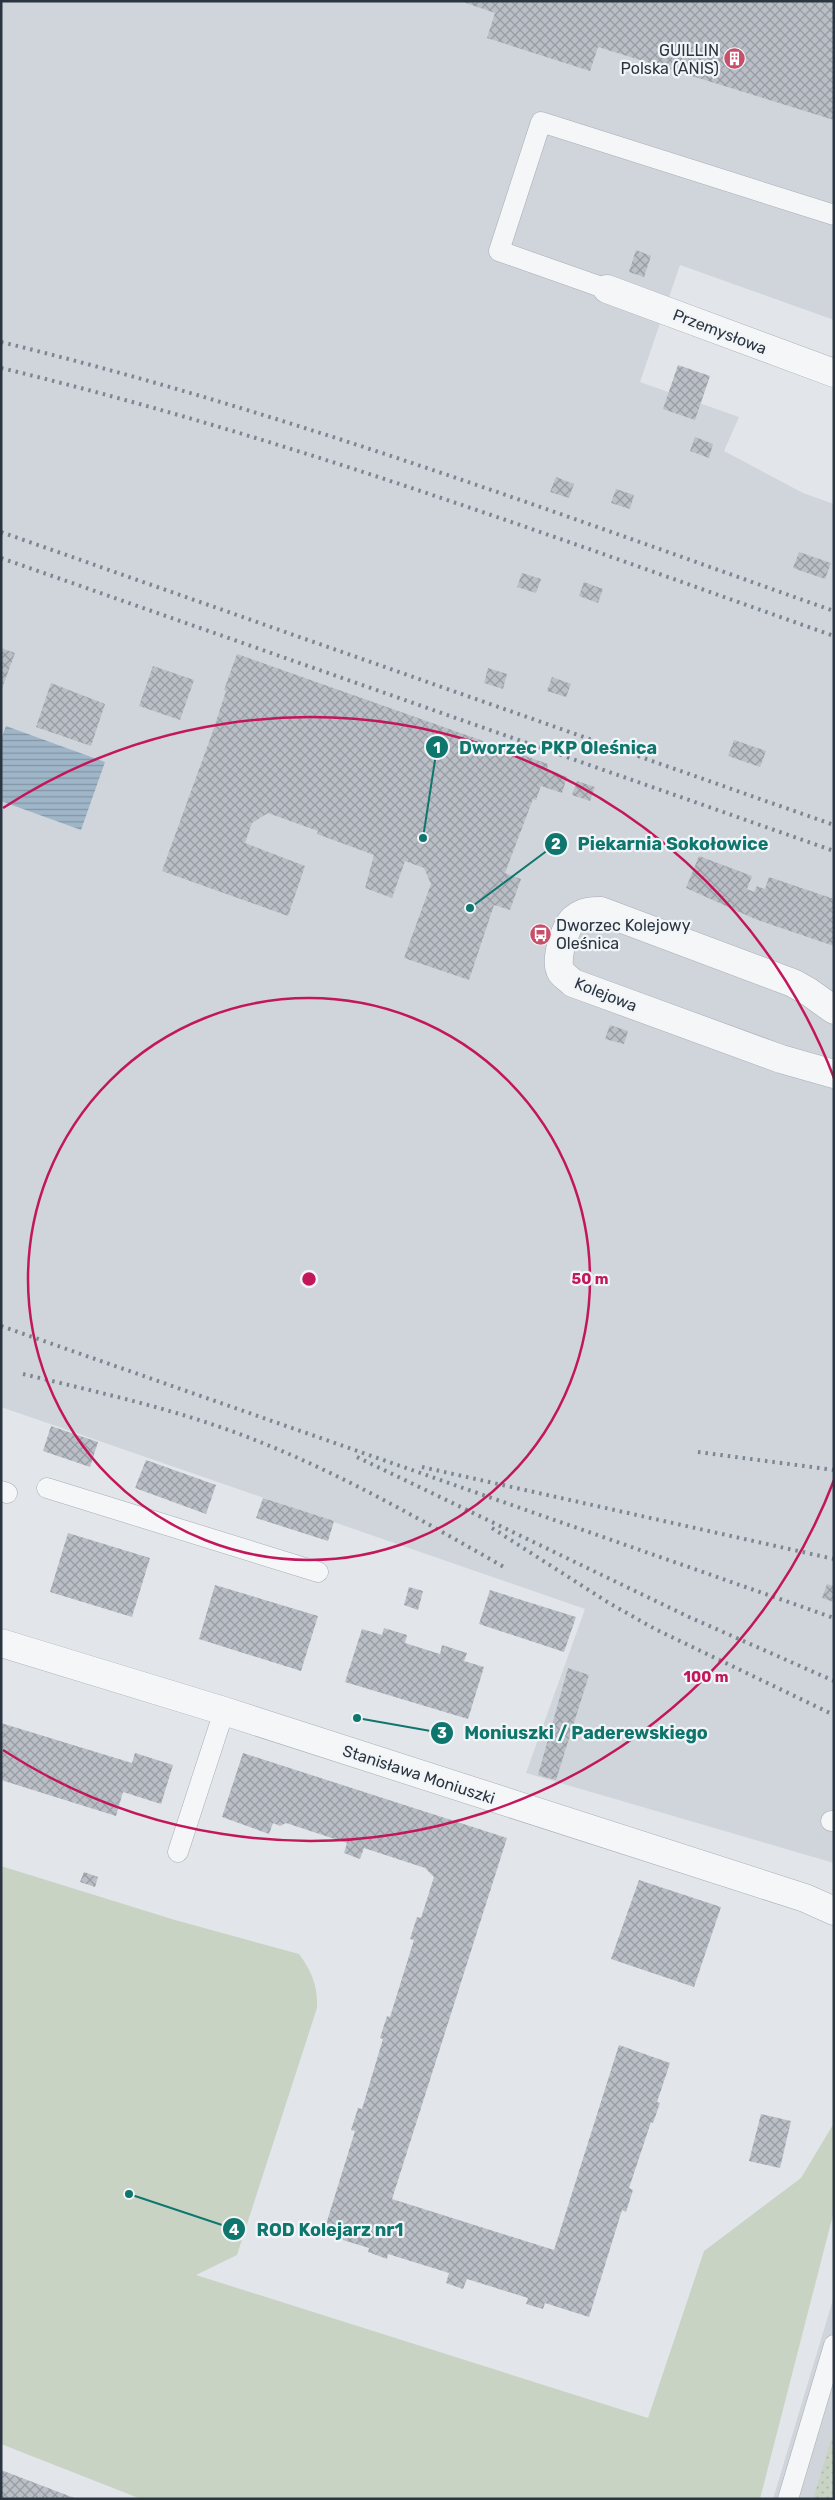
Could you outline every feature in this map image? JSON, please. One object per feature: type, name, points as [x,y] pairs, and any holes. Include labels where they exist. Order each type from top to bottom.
[{"type":"street","name":"Przemysłowa","points":[[607,289],[834,374]]},
{"type":"street","name":"Kolejowa","points":[[834,1010],[809,992],[792,984],[601,910],[585,912],[573,919],[562,942],[558,959],[561,972],[573,983],[781,1059],[834,1074]]},
{"type":"street","name":"Stanisława Moniuszki","points":[[1,1643],[224,1711],[804,1898],[834,1911]]},
{"type":"lane","points":[[607,289],[500,251],[541,122],[834,215]]},
{"type":"lane","points":[[47,1488],[318,1572]]},
{"type":"lane","points":[[178,1852],[224,1711]]},
{"type":"lane","points":[[788,2499],[829,2378],[834,2345]]},
{"type":"shaded area","points":[[1,1],[834,1],[834,320],[680,265],[640,382],[739,417],[724,451],[803,493],[834,504],[834,1863],[526,1773],[585,1609],[1,1407]]},
{"type":"shaded area","points":[[834,2296],[834,2499],[773,2499]]},
{"type":"green space","points":[[1,1866],[175,1920],[299,1954],[311,1973],[315,1986],[317,2008],[237,2255],[196,2275],[648,2418],[704,2251],[801,2178],[834,2123],[834,2211],[760,2499],[141,2499],[1,2444]]},
{"type":"green space","points":[[832,2437],[834,2437],[834,2499],[813,2499]]},
{"type":"water","points":[[6,726],[105,762],[81,830],[1,801],[1,739]]},
{"type":"building","name":"GUILLIN Polska (ANIS)","points":[[460,1],[834,1],[834,120],[598,47],[590,71],[487,38],[495,13]]},
{"type":"building","points":[[636,250],[651,256],[644,277],[629,272]]},
{"type":"building","points":[[678,365],[710,376],[695,420],[663,409]]},
{"type":"building","points":[[695,437],[713,444],[709,458],[690,451]]},
{"type":"building","points":[[556,477],[574,484],[569,498],[550,492]]},
{"type":"building","points":[[616,489],[634,495],[630,509],[611,503]]},
{"type":"building","points":[[799,552],[831,563],[825,579],[793,568]]},
{"type":"building","points":[[522,573],[541,579],[536,593],[517,587]]},
{"type":"building","points":[[584,582],[603,589],[598,603],[579,596]]},
{"type":"building","points":[[1,648],[15,653],[1,691]]},
{"type":"building","points":[[237,654],[548,764],[547,769],[567,777],[562,793],[541,786],[536,800],[533,799],[505,873],[521,879],[510,910],[494,905],[469,980],[404,958],[431,884],[424,868],[405,861],[392,898],[365,888],[374,855],[317,834],[318,831],[268,813],[252,823],[245,843],[305,866],[288,916],[162,871],[213,731],[226,691],[224,690]]},
{"type":"building","points":[[153,666],[194,680],[180,720],[139,706]]},
{"type":"building","points":[[488,668],[507,674],[503,689],[484,683]]},
{"type":"building","points":[[552,677],[571,684],[566,697],[547,691]]},
{"type":"building","points":[[51,683],[105,704],[91,746],[36,727]]},
{"type":"building","points":[[734,740],[766,751],[760,767],[728,756]]},
{"type":"building","points":[[577,781],[595,787],[590,801],[572,795]]},
{"type":"building","points":[[699,856],[752,876],[747,889],[754,892],[757,886],[765,889],[769,877],[834,899],[834,946],[755,919],[686,888]]},
{"type":"building","points":[[610,1025],[628,1031],[624,1044],[605,1039]]},
{"type":"building","points":[[51,1426],[98,1442],[90,1467],[43,1451]]},
{"type":"building","points":[[146,1460],[216,1485],[206,1514],[135,1488]]},
{"type":"building","points":[[263,1498],[334,1521],[328,1541],[256,1518]]},
{"type":"building","points":[[68,1533],[150,1558],[132,1617],[50,1592]]},
{"type":"building","points":[[827,1584],[834,1586],[834,1602],[822,1598]]},
{"type":"building","points":[[215,1585],[318,1616],[301,1671],[199,1639]]},
{"type":"building","points":[[409,1587],[423,1591],[418,1610],[404,1605]]},
{"type":"building","points":[[490,1590],[576,1617],[564,1652],[479,1624]]},
{"type":"building","points":[[384,1628],[407,1635],[405,1643],[440,1654],[442,1645],[467,1653],[464,1661],[484,1667],[468,1719],[345,1682],[362,1629],[382,1635]]},
{"type":"building","points":[[568,1668],[589,1675],[556,1780],[538,1775]]},
{"type":"building","points":[[1,1723],[132,1763],[135,1753],[173,1765],[161,1804],[123,1792],[116,1816],[1,1780]]},
{"type":"building","points":[[243,1753],[507,1838],[392,2199],[554,2250],[619,2045],[670,2063],[657,2102],[660,2103],[653,2123],[651,2122],[629,2188],[633,2190],[626,2212],[622,2210],[589,2317],[545,2303],[543,2309],[526,2304],[528,2298],[467,2279],[463,2289],[446,2283],[449,2273],[388,2254],[387,2259],[368,2252],[369,2248],[323,2234],[355,2131],[351,2130],[358,2108],[362,2109],[383,2039],[380,2038],[387,2016],[390,2017],[414,1940],[410,1939],[417,1917],[421,1918],[434,1877],[425,1868],[364,1848],[360,1859],[344,1853],[347,1843],[286,1823],[280,1826],[273,1823],[269,1834],[222,1817]]},
{"type":"building","points":[[84,1872],[98,1877],[95,1887],[80,1882]]},
{"type":"building","points":[[639,1880],[721,1907],[694,1987],[611,1959]]},
{"type":"building","points":[[761,2114],[791,2121],[780,2168],[749,2161]]},
{"type":"building","points":[[1,2470],[77,2499],[1,2499]]},
{"type":"railway","points":[[1,342],[107,369],[317,432],[524,501],[834,611]]},
{"type":"railway","points":[[1,368],[107,395],[317,457],[421,491],[834,636]]},
{"type":"railway","points":[[1,532],[834,825]]},
{"type":"railway","points":[[1,558],[834,851]]},
{"type":"railway","points":[[1,1326],[834,1618]]},
{"type":"railway","points":[[23,1374],[169,1411],[255,1440],[351,1483],[504,1567]]},
{"type":"railway","points":[[698,1452],[834,1470]]},
{"type":"railway","points":[[357,1457],[689,1617],[834,1681]]},
{"type":"railway","points":[[422,1467],[834,1559]]},
{"type":"railway","points":[[492,1528],[609,1603],[655,1629],[834,1715]]},
{"type":"place","name":"GUILLIN Polska (ANIS)","points":[[735,59]]},
{"type":"place","name":"Dworzec PKP Oleśnica","points":[[423,838]]},
{"type":"place","name":"Piekarnia Sokołowice","points":[[470,908]]},
{"type":"place","name":"Dworzec Kolejowy Oleśnica","points":[[540,934]]},
{"type":"place","name":"Moniuszki / Paderewskiego","points":[[357,1718]]},
{"type":"place","name":"ROD Kolejarz nr1","points":[[129,2194]]}]
